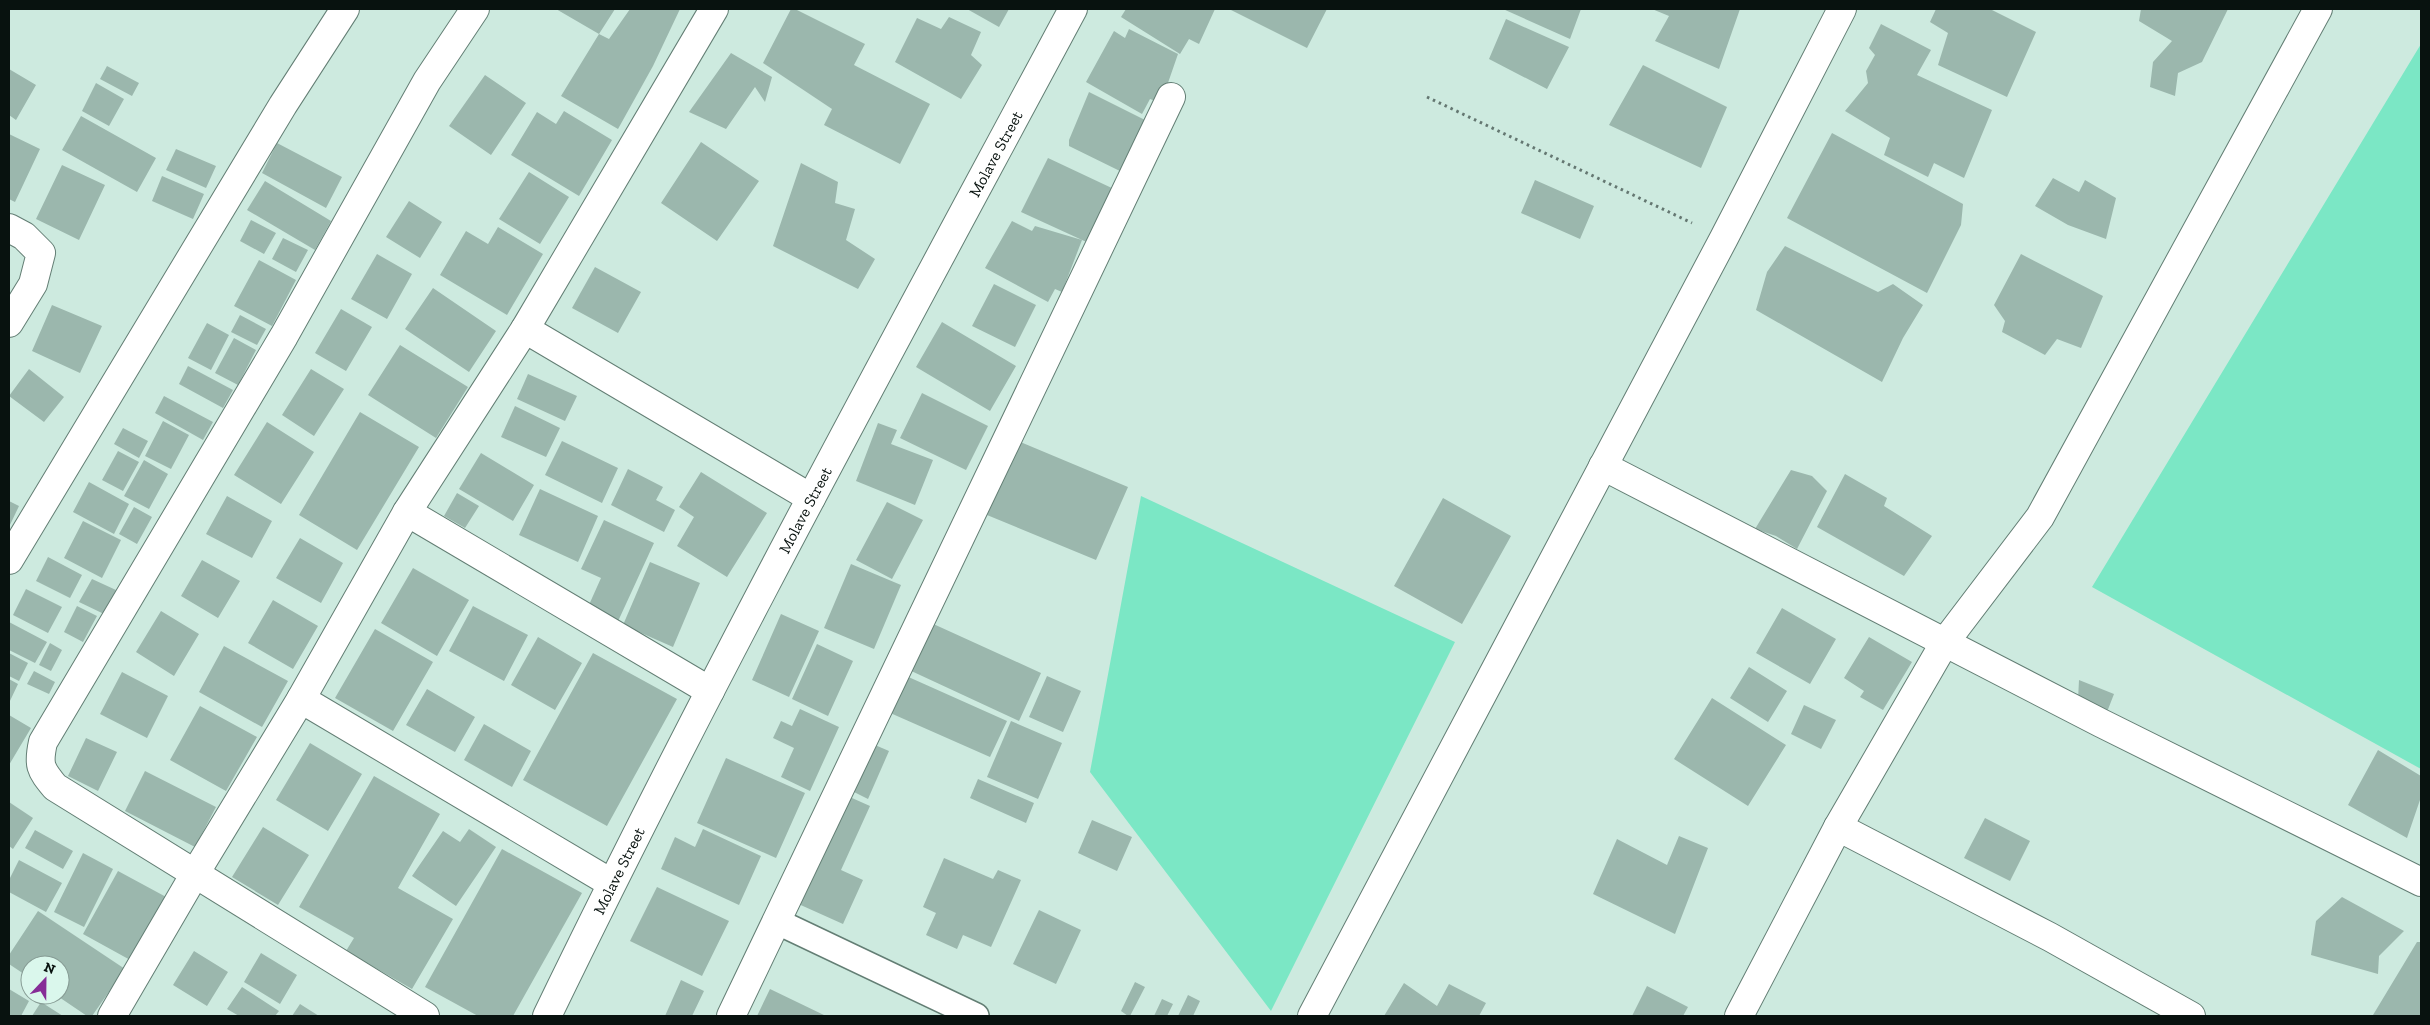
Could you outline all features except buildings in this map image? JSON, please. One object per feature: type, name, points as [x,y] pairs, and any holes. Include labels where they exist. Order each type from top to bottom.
[{"type":"street","points":[[9,560],[283,105],[345,9]]},
{"type":"street","points":[[425,1016],[196,872],[55,787],[42,770],[40,758],[43,742],[284,336],[427,81],[475,9]]},
{"type":"street","points":[[112,1016],[301,698],[407,512],[525,329],[714,9]]},
{"type":"street","name":"Molave Street","points":[[547,1016],[611,884],[710,691],[811,498],[1073,9]]},
{"type":"street","points":[[1312,1016],[1724,238],[1842,9]]},
{"type":"street","points":[[1739,1016],[1838,827],[1945,642],[2040,517],[2318,9]]},
{"type":"street","points":[[731,1016],[1171,97]]},
{"type":"street","points":[[9,228],[24,236],[41,253],[33,284],[9,323]]},
{"type":"street","points":[[525,329],[811,498]]},
{"type":"street","points":[[1603,466],[2101,723],[2421,882]]},
{"type":"street","points":[[407,512],[710,691]]},
{"type":"street","points":[[301,698],[611,884]]},
{"type":"street","points":[[1838,827],[2050,937],[2191,1016]]},
{"type":"lane","points":[[776,922],[976,1016]]},
{"type":"path","points":[[1427,98],[1724,238]]},
{"type":"green space","points":[[2421,44],[2421,769],[2092,587]]},
{"type":"green space","points":[[1141,496],[1455,642],[1271,1011],[1090,772]]}]
